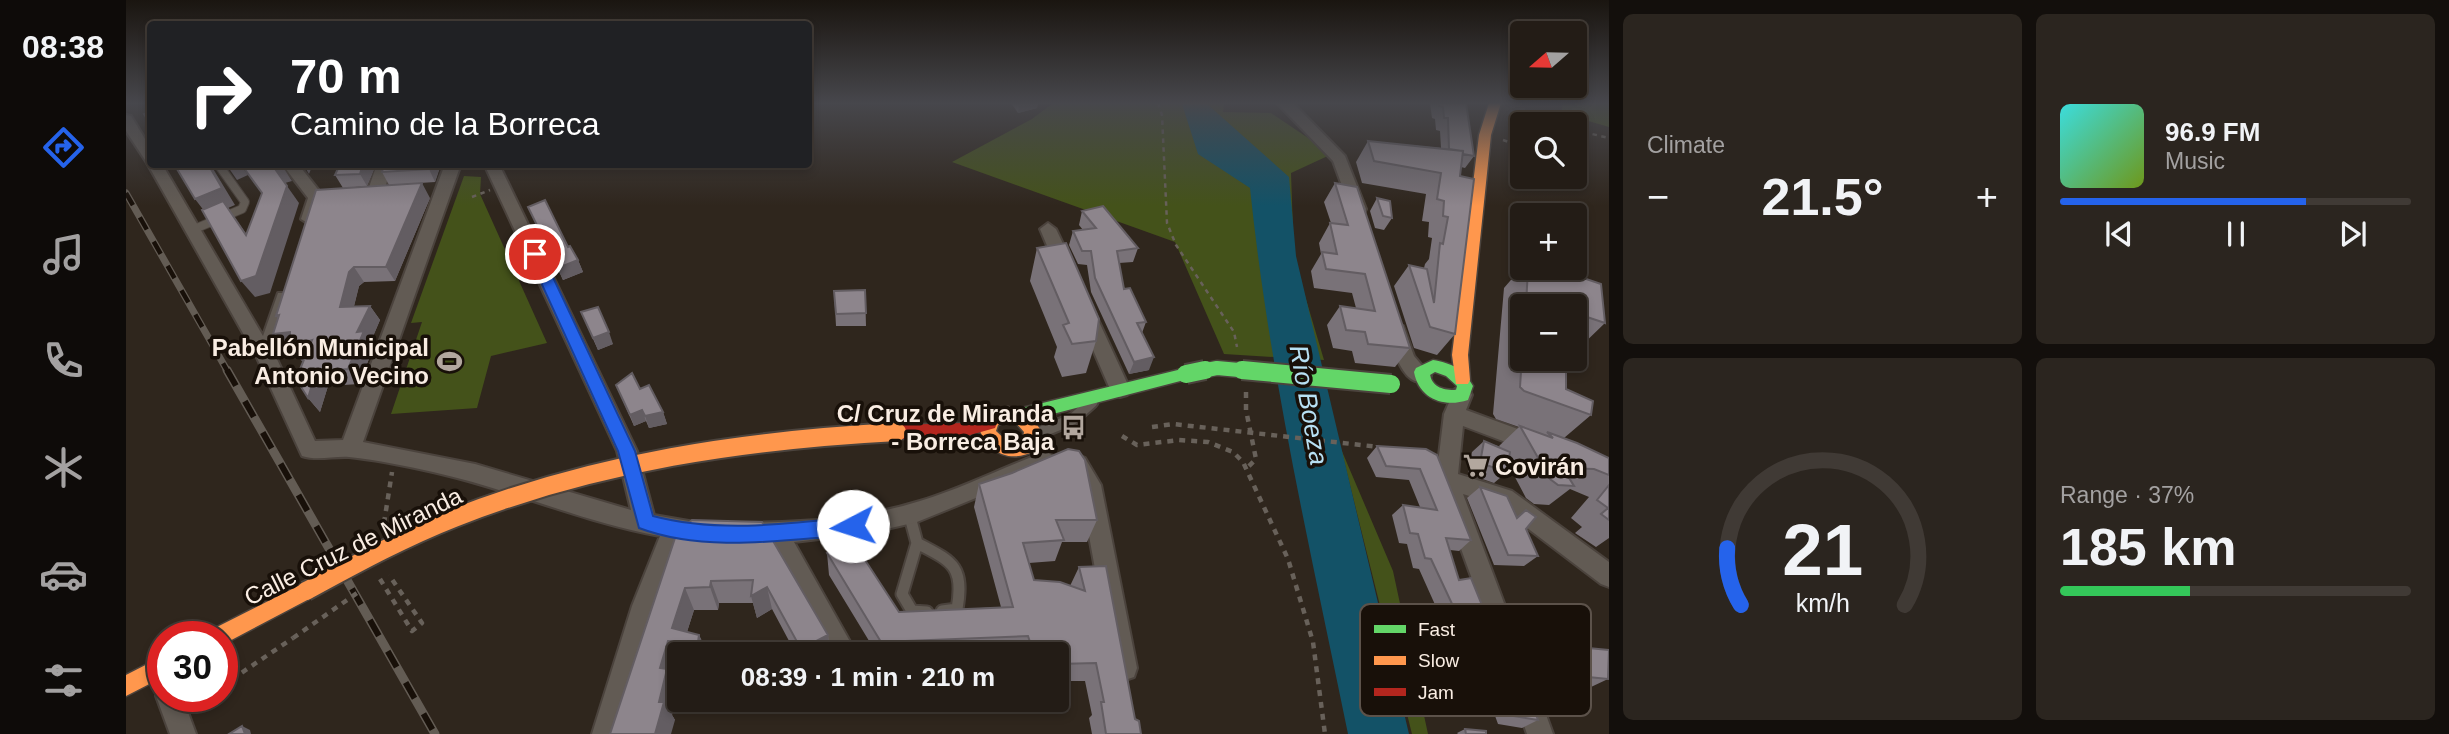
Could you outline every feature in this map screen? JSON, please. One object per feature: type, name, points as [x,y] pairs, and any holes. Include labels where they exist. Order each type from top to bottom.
[{"type":"street","points":[[137,137],[147,154]]},
{"type":"street","points":[[1318,137],[1340,159],[1361,219]]},
{"type":"street","points":[[1485,137],[1460,355],[1440,385],[1447,480],[1492,604]]},
{"type":"street","points":[[156,168],[266,357],[309,450],[350,448],[510,483],[596,512],[673,530],[777,533],[864,524],[909,513],[949,501],[1014,472],[1059,457],[1078,464],[1090,485],[1130,694]]},
{"type":"street","points":[[293,168],[322,197],[303,237]]},
{"type":"street","points":[[382,168],[369,193],[398,191]]},
{"type":"street","points":[[350,448],[452,168]]},
{"type":"street","points":[[493,168],[627,451],[645,522]]},
{"type":"street","points":[[422,190],[446,189]]},
{"type":"street","points":[[1048,229],[1120,389]]},
{"type":"street","points":[[266,357],[291,277]]},
{"type":"street","points":[[1391,314],[1406,360],[1440,385],[1549,449]]},
{"type":"street","points":[[1440,385],[1460,355]]},
{"type":"street","points":[[1014,472],[988,432],[989,423],[998,416],[1018,416],[1186,374],[1217,368],[1396,385],[1440,385]]},
{"type":"street","points":[[996,445],[1012,452],[1023,449],[1033,435],[1077,401]]},
{"type":"street","points":[[1018,416],[1028,422],[1048,460]]},
{"type":"street","name":"Calle Cruz de Miranda","points":[[238,627],[372,556],[473,512],[574,479],[655,458],[761,440],[963,430],[989,423]]},
{"type":"street","name":"Calle Cruz de Miranda","points":[[963,430],[996,445]]},
{"type":"street","points":[[1447,480],[1504,498],[1609,576]]},
{"type":"street","points":[[605,734],[644,606],[673,530]]},
{"type":"street","points":[[777,533],[838,642]]},
{"type":"street","points":[[126,686],[147,678]]},
{"type":"street","points":[[175,712],[183,734]]},
{"type":"street","points":[[1533,716],[1540,734]]},
{"type":"lane","points":[[192,230],[242,209],[245,202],[221,168]]},
{"type":"lane","points":[[1033,435],[1054,429],[1073,418],[1088,408],[1097,395]]},
{"type":"lane","points":[[909,513],[916,543],[906,571],[902,594],[912,611],[957,609],[961,590],[955,568],[943,555],[916,543]]},
{"type":"path","points":[[1163,137],[1167,223],[1177,246],[1234,332],[1240,357]]},
{"type":"path","points":[[1500,139],[1510,142]]},
{"type":"path","points":[[1244,383],[1246,410],[1256,459],[1246,470]]},
{"type":"path","points":[[1152,427],[1173,424],[1392,448]]},
{"type":"path","points":[[1122,436],[1137,446],[1177,441],[1227,446],[1234,450],[1288,559],[1313,642],[1325,734]]},
{"type":"path","points":[[238,676],[379,578]]},
{"type":"green space","points":[[998,137],[1307,137],[1332,154],[1291,173],[1294,259],[1324,360],[1224,354],[1175,242],[952,162]]},
{"type":"green space","points":[[464,176],[481,177],[480,194],[547,343],[491,356],[477,408],[391,414],[422,322],[411,323]]},
{"type":"green space","points":[[1341,449],[1393,571],[1400,604],[1380,604]]},
{"type":"green space","points":[[1408,716],[1424,716],[1428,734],[1412,734]]},
{"type":"water","name":"Río Boeza","points":[[1193,137],[1244,137],[1289,177],[1296,256],[1378,604],[1360,604],[1360,716],[1405,716],[1409,734],[1348,734],[1280,394],[1250,188],[1198,154]]},
{"type":"building","points":[[1449,137],[1471,137],[1474,156],[1463,154],[1463,151],[1449,149]]},
{"type":"building","points":[[1368,141],[1463,151],[1460,176],[1474,179],[1455,334],[1430,327],[1409,265],[1427,269],[1434,303],[1440,243],[1443,244],[1448,217],[1443,216],[1444,201],[1437,199],[1441,173],[1374,161]]},
{"type":"building","points":[[176,168],[210,168],[222,188],[195,199]]},
{"type":"building","points":[[244,168],[274,168],[287,186],[256,276],[241,281],[202,210],[223,201],[246,235],[262,193]]},
{"type":"building","points":[[338,168],[362,168],[360,174],[335,175]]},
{"type":"building","points":[[383,168],[429,168],[429,169],[382,172]]},
{"type":"building","points":[[422,183],[386,267],[354,267],[349,272],[340,307],[370,306],[357,332],[364,331],[348,369],[316,372],[308,398],[296,379],[312,340],[290,347],[290,332],[273,334],[279,315],[276,316],[316,190]]},
{"type":"building","points":[[1335,183],[1357,187],[1410,348],[1368,344],[1365,332],[1346,330],[1340,306],[1375,311],[1365,274],[1326,269],[1322,252],[1337,254],[1330,223],[1348,225]]},
{"type":"building","points":[[1377,198],[1390,201],[1392,218],[1383,216]]},
{"type":"building","points":[[545,200],[568,247],[570,246],[578,260],[558,268],[528,207]]},
{"type":"building","points":[[1103,206],[1138,248],[1117,251],[1124,289],[1130,288],[1146,322],[1137,323],[1154,357],[1134,362],[1095,278],[1091,251],[1082,251],[1073,231],[1096,228],[1082,211]]},
{"type":"building","points":[[1066,243],[1099,319],[1096,341],[1072,344],[1063,325],[1069,323],[1037,248]]},
{"type":"building","points":[[1587,279],[1601,284],[1605,323],[1587,317],[1587,294],[1527,294],[1527,280]]},
{"type":"building","points":[[865,290],[866,313],[836,314],[834,291]]},
{"type":"building","points":[[598,307],[609,332],[593,338],[581,312]]},
{"type":"building","points":[[1521,371],[1566,371],[1566,389],[1593,401],[1591,415],[1524,391],[1520,387]]},
{"type":"building","points":[[632,373],[640,389],[649,385],[663,412],[645,416],[642,410],[630,415],[616,385]]},
{"type":"building","points":[[1520,426],[1553,438],[1547,432],[1609,458],[1609,475],[1594,469],[1563,468],[1574,486],[1558,485],[1550,479]]},
{"type":"building","points":[[1484,441],[1510,452],[1507,472],[1480,463]]},
{"type":"building","points":[[1377,446],[1426,449],[1437,455],[1471,540],[1446,538],[1459,580],[1471,578],[1482,604],[1452,604],[1431,559],[1425,558],[1418,534],[1410,533],[1403,505],[1437,510],[1420,469],[1386,466]]},
{"type":"building","points":[[1068,449],[1079,451],[1085,460],[1097,520],[1056,520],[1064,540],[1023,543],[1034,580],[1060,582],[1085,591],[1079,567],[1106,566],[1135,719],[1139,721],[1141,734],[1106,734],[1101,702],[1104,702],[1096,663],[1069,664],[1069,642],[1030,642],[1028,636],[881,642],[827,553],[852,540],[899,612],[1013,607],[979,484]]},
{"type":"building","points":[[1609,485],[1609,520],[1601,514],[1608,508],[1597,500]]},
{"type":"building","points":[[1480,487],[1507,496],[1517,518],[1526,510],[1536,517],[1526,529],[1538,556],[1508,555]]},
{"type":"building","points":[[692,520],[762,522],[828,635],[814,642],[797,642],[767,587],[751,596],[753,580],[711,581],[710,587],[685,588],[672,628],[699,635],[698,642],[667,642],[660,668],[667,669],[659,702],[664,702],[655,734],[610,734],[677,532]]},
{"type":"building","points":[[1591,648],[1609,650],[1608,679],[1591,677]]},
{"type":"building","points":[[1514,716],[1537,716],[1538,720]]},
{"type":"building","points":[[242,726],[245,734],[229,734]]},
{"type":"building","points":[[1465,729],[1486,731],[1486,734],[1466,734]]},
{"type":"railway","points":[[126,193],[228,372]]},
{"type":"railway","points":[[227,370],[435,734]]},
{"type":"traffic: fast","points":[[1433,366],[1455,374],[1465,386],[1462,395],[1448,396],[1430,390],[1422,372],[1433,366]]},
{"type":"traffic: fast","points":[[1186,374],[1217,368],[1391,384]]},
{"type":"traffic: fast","points":[[1018,416],[1186,374]]},
{"type":"traffic: slow","points":[[1462,380],[1460,355],[1485,137]]},
{"type":"traffic: slow","points":[[1008,414],[1023,419],[1033,431],[1030,445],[1024,449],[1005,449],[990,436],[987,429],[992,420],[1008,414]]},
{"type":"traffic: slow","points":[[306,591],[435,526],[563,481],[617,467],[727,447],[839,435],[897,432]]},
{"type":"traffic: slow","points":[[238,627],[306,591]]},
{"type":"traffic: slow","points":[[126,686],[147,675]]},
{"type":"traffic: jam","points":[[897,432],[963,430],[989,423]]},
{"type":"place","name":"Pabellón Municipal Antonio Vecino","points":[[449,361]]},
{"type":"place","name":"C/ Cruz de Miranda - Borreca Baja","points":[[1074,427]]},
{"type":"place","name":"Covirán","points":[[1475,466]]},
{"type":"route","points":[[535,254],[627,451],[645,522],[673,530],[708,533],[777,533],[853,526]]}]
